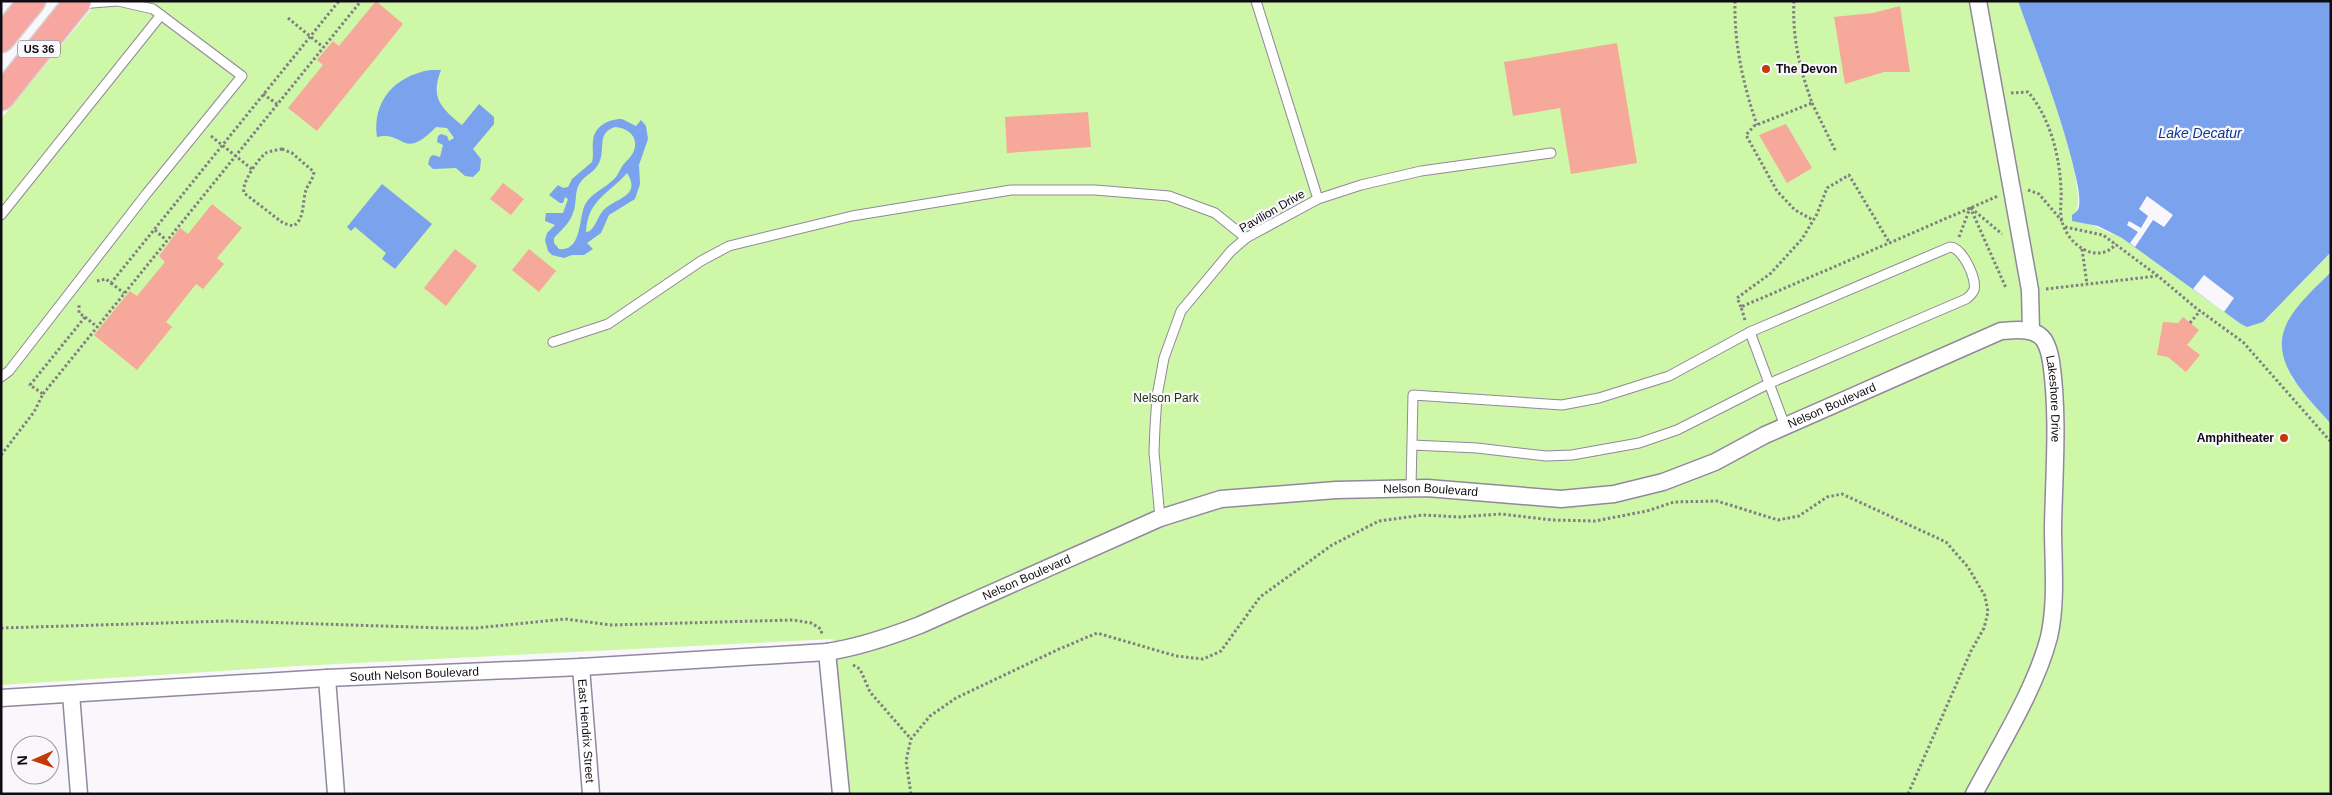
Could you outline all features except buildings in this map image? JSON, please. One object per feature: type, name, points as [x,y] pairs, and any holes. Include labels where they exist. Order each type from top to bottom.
[{"type":"main road","name":"US 36","points":[[1,39],[32,1]]},
{"type":"main road","name":"US 36","points":[[1,97],[76,3]]},
{"type":"street","points":[[1978,1],[2030,290],[2031,331]]},
{"type":"street","name":"Nelson Boulevard","points":[[827,652],[894,636],[1160,518],[1222,499],[1336,490],[1411,488],[1561,499],[1614,494],[1663,482],[1715,462],[1785,426],[2002,331],[2031,331]]},
{"type":"street","name":"Lakeshore Drive","points":[[1974,794],[2018,710],[2035,674],[2049,636],[2053,598],[2054,397],[2051,359],[2044,341],[2031,331]]},
{"type":"street","points":[[827,652],[841,794]]},
{"type":"street","name":"South Nelson Boulevard","points":[[1,698],[327,678],[581,667],[827,652]]},
{"type":"street","name":"East Hendrix Street","points":[[581,667],[591,794]]},
{"type":"street","points":[[327,678],[336,794]]},
{"type":"street","points":[[71,694],[79,794]]},
{"type":"lane","points":[[1,377],[9,371],[242,76],[154,8],[118,1],[76,3]]},
{"type":"lane","points":[[1256,1],[1318,199]]},
{"type":"lane","points":[[1,216],[154,8]]},
{"type":"lane","name":"Pavilion Drive","points":[[1160,518],[1154,452],[1155,427],[1157,396],[1171,338],[1182,311],[1198,289],[1231,251],[1246,238],[1318,199],[1397,175],[1551,152]]},
{"type":"lane","points":[[553,342],[608,324],[701,260],[729,246],[852,216],[1011,190],[1095,190],[1169,196],[1215,213],[1246,238]]},
{"type":"lane","points":[[1411,488],[1413,395],[1562,404],[1590,400],[1669,376],[1750,332],[1944,249],[1955,247],[1961,252],[1974,283],[1974,289],[1966,299],[1768,384],[1677,430],[1639,443],[1601,451],[1546,456],[1477,448],[1412,445]]},
{"type":"lane","points":[[1750,332],[1785,426]]},
{"type":"path","points":[[112,284],[339,1]]},
{"type":"path","points":[[1,455],[34,412],[43,394],[361,1]]},
{"type":"path","points":[[1735,1],[1736,37],[1742,73],[1757,124]]},
{"type":"path","points":[[1794,1],[1793,22],[1796,48],[1812,103],[1836,152]]},
{"type":"path","points":[[288,18],[323,47]]},
{"type":"path","points":[[1994,95],[2025,91],[2035,100],[2049,128],[2059,168],[2062,221]]},
{"type":"path","points":[[264,94],[276,104]]},
{"type":"path","points":[[1812,103],[1757,124],[1748,130],[1746,135],[1747,140],[1777,192],[1795,210],[1813,220]]},
{"type":"path","points":[[200,127],[253,170]]},
{"type":"path","points":[[282,149],[292,153],[311,168],[314,177],[305,192],[301,214],[296,224],[293,226],[283,223],[244,193],[243,185],[253,170],[267,153],[282,149]]},
{"type":"path","points":[[1750,332],[1737,298],[1770,273],[1802,239],[1813,220],[1827,188],[1849,175],[1889,242]]},
{"type":"path","points":[[1741,307],[1970,207],[2011,192],[2030,190],[2039,194],[2062,221],[2070,238],[2082,249],[2102,254],[2111,250],[2116,244]]},
{"type":"path","points":[[1970,207],[2012,242],[2022,247]]},
{"type":"path","points":[[1955,247],[1970,207]]},
{"type":"path","points":[[1970,207],[2006,288]]},
{"type":"path","points":[[2065,228],[2103,235],[2243,342],[2331,442]]},
{"type":"path","points":[[154,230],[166,240]]},
{"type":"path","points":[[2082,249],[2087,284]]},
{"type":"path","points":[[2030,290],[2158,276]]},
{"type":"path","points":[[92,287],[98,279],[106,279],[124,293]]},
{"type":"path","points":[[79,301],[79,312],[97,326]]},
{"type":"path","points":[[2190,323],[2200,311]]},
{"type":"path","points":[[43,394],[30,385],[85,317]]},
{"type":"path","points":[[911,794],[906,761],[911,739],[930,716],[956,698],[1097,633],[1176,656],[1203,659],[1221,651],[1260,597],[1332,545],[1379,521],[1423,515],[1460,518],[1501,514],[1552,520],[1595,521],[1647,511],[1674,502],[1716,501],[1778,520],[1798,516],[1827,497],[1842,494],[1946,542],[1968,567],[1985,596],[1988,612],[1984,628],[1970,651],[1908,794]]},
{"type":"path","points":[[1,628],[228,621],[444,628],[477,628],[565,619],[611,625],[793,620],[811,622],[820,629],[827,652],[860,669],[870,692],[911,739]]},
{"type":"green space","name":"Nelson Park","points":[[98,1],[2018,1],[2046,76],[2068,145],[2078,199],[2075,213],[2087,223],[2122,238],[2241,324],[2263,322],[2331,252],[2331,272],[2305,299],[2291,377],[2331,424],[2331,794],[849,794],[833,639],[297,666],[1,685],[1,119]]},
{"type":"water","name":"Lake Decatur","points":[[2018,1],[2331,1],[2331,252],[2263,322],[2247,327],[2241,324],[2122,238],[2098,226],[2072,221],[2072,215],[2079,207],[2079,195],[2072,161],[2054,100]]},
{"type":"water","points":[[430,70],[441,70],[437,88],[439,102],[462,125],[479,104],[494,117],[494,124],[473,149],[481,159],[480,170],[473,177],[465,176],[456,168],[433,169],[428,164],[430,157],[433,155],[440,157],[443,145],[437,142],[438,136],[441,134],[447,136],[449,141],[454,138],[447,128],[436,127],[425,137],[410,144],[393,137],[377,137],[376,124],[378,112],[388,92],[406,78]]},
{"type":"water","points":[[622,119],[636,126],[641,120],[646,126],[648,139],[639,165],[640,184],[635,199],[609,215],[601,233],[587,243],[593,249],[584,255],[572,255],[564,258],[552,255],[548,251],[545,240],[547,233],[555,225],[545,221],[546,213],[563,213],[568,199],[565,197],[563,203],[560,203],[549,195],[558,185],[563,188],[568,187],[572,179],[592,162],[593,141],[596,131],[603,124]],"holes":[[[615,127],[625,129],[632,135],[635,143],[633,153],[615,178],[587,202],[582,213],[578,234],[571,246],[566,249],[559,249],[554,243],[554,238],[572,217],[580,183],[599,163],[605,133]],[[627,173],[631,181],[629,193],[607,207],[591,230],[586,232],[588,221],[595,205]]]},
{"type":"water","points":[[382,184],[432,224],[395,269],[382,259],[386,253],[355,227],[351,231],[347,227]]},
{"type":"water","points":[[2331,272],[2331,424],[2301,390],[2286,364],[2282,350],[2283,336],[2292,314]]},
{"type":"pier","points":[[2147,196],[2173,215],[2164,227],[2153,220],[2135,247],[2130,243],[2138,232],[2127,225],[2129,221],[2141,228],[2148,216],[2139,209]]},
{"type":"pier","points":[[2204,275],[2234,298],[2224,312],[2193,289]]},
{"type":"place","name":"The Devon","points":[[1766,69]]},
{"type":"place","name":"Amphitheater","points":[[2284,438]]}]
